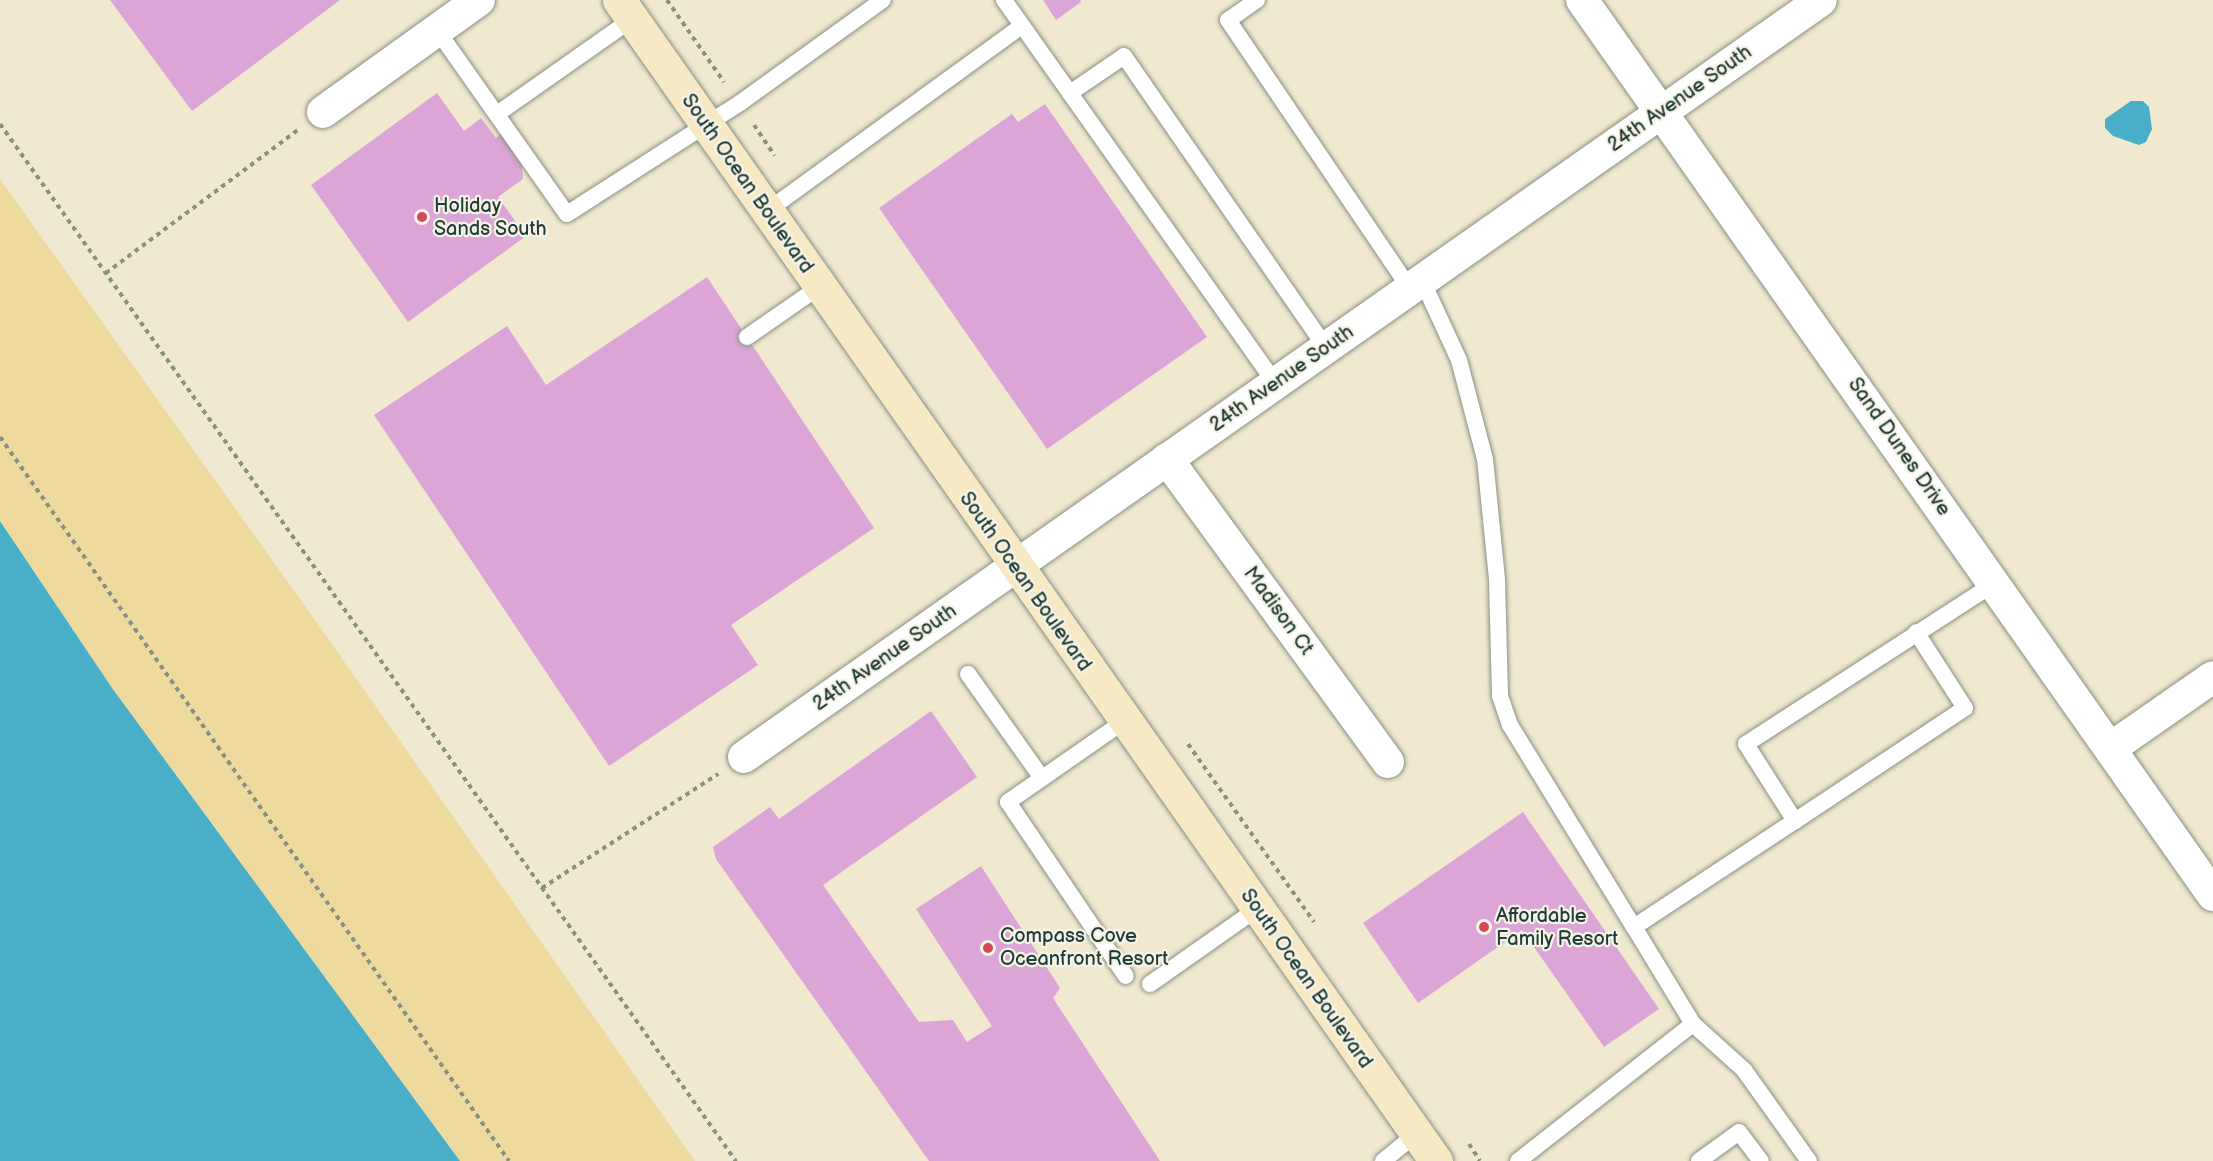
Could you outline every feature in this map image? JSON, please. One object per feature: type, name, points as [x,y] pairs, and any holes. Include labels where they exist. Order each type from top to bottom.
[{"type":"main road","name":"South Ocean Boulevard","points":[[625,9],[1123,722],[1436,1161]]},
{"type":"street","points":[[323,112],[479,0]]},
{"type":"street","name":"Sand Dunes Drive","points":[[1582,0],[2213,895]]},
{"type":"street","name":"24th Avenue South","points":[[744,757],[1821,0]]},
{"type":"street","name":"Madison Ct","points":[[1167,459],[1388,762]]},
{"type":"street","points":[[2111,748],[2213,677]]},
{"type":"lane","points":[[437,30],[567,214],[706,125],[883,0]]},
{"type":"lane","points":[[1004,0],[1276,384]]},
{"type":"lane","points":[[1257,0],[1228,20],[1416,284],[1459,360],[1485,459],[1497,580],[1500,696],[1510,725],[1693,1024],[1744,1070],[1809,1161]]},
{"type":"lane","points":[[497,114],[625,9]]},
{"type":"lane","points":[[766,211],[1022,26]]},
{"type":"lane","points":[[1070,93],[1124,56],[1326,348]]},
{"type":"lane","points":[[747,337],[819,287]]},
{"type":"lane","points":[[1796,821],[1746,744],[1995,583]]},
{"type":"lane","points":[[1634,927],[1965,708],[1916,632]]},
{"type":"lane","points":[[968,674],[1042,778]]},
{"type":"lane","points":[[1123,722],[1008,802],[1126,976]]},
{"type":"lane","points":[[1150,984],[1258,909]]},
{"type":"lane","points":[[1518,1161],[1693,1024]]},
{"type":"lane","points":[[1699,1161],[1739,1132],[1761,1161]]},
{"type":"lane","points":[[1383,1161],[1416,1134]]},
{"type":"path","points":[[106,273],[323,112]]},
{"type":"path","points":[[0,124],[736,1161]]},
{"type":"path","points":[[0,437],[509,1161]]},
{"type":"path","points":[[542,888],[744,757]]},
{"type":"sand","points":[[0,179],[320,627],[695,1161],[460,1161],[112,688],[0,521]]},
{"type":"water","points":[[2131,101],[2143,101],[2149,107],[2152,129],[2146,142],[2139,145],[2113,136],[2105,128],[2105,119]]},
{"type":"water","points":[[0,521],[112,688],[460,1161],[0,1161]]},
{"type":"building","points":[[110,0],[340,0],[192,111]]},
{"type":"building","points":[[1043,0],[1080,0],[1081,2],[1056,20]]},
{"type":"building","name":"Holiday Sands South","points":[[437,93],[464,131],[481,118],[496,138],[503,132],[521,158],[523,179],[498,197],[526,236],[408,322],[311,185]]},
{"type":"building","points":[[1045,104],[1207,337],[1047,449],[879,208],[1012,114],[1018,122]]},
{"type":"building","points":[[707,277],[874,528],[731,625],[758,665],[609,766],[374,415],[507,326],[546,385]]},
{"type":"building","name":"Compass Cove Oceanfront Resort","points":[[931,711],[977,777],[823,885],[919,1022],[953,1020],[967,1042],[992,1026],[916,909],[981,866],[1060,988],[1053,998],[1160,1161],[929,1161],[716,859],[713,847],[770,807],[779,819]]},
{"type":"building","name":"Affordable Family Resort","points":[[1523,812],[1659,1009],[1604,1047],[1522,930],[1418,1003],[1363,923]]},
{"type":"place","name":"Holiday Sands South","points":[[422,217]]},
{"type":"place","name":"Affordable Family Resort","points":[[1484,927]]},
{"type":"place","name":"Compass Cove Oceanfront Resort","points":[[988,948]]}]
